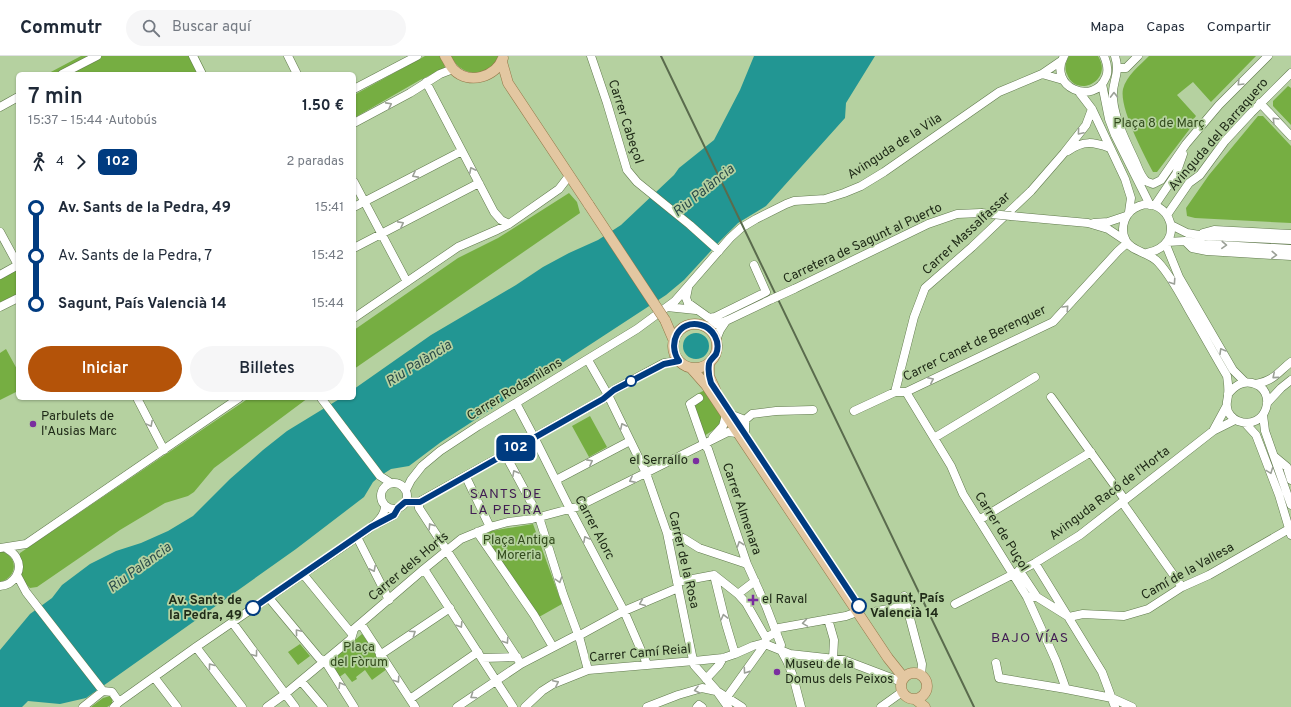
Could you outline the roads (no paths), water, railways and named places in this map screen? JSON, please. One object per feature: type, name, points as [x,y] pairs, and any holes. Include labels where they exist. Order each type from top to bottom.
[{"type":"main road","points":[[445,56],[453,69],[464,76],[477,78],[489,74],[496,69],[503,59]]},
{"type":"main road","points":[[503,59],[508,83],[665,320],[674,340],[674,351],[679,361],[691,368],[729,415],[892,655],[904,678]]},
{"type":"main road","points":[[489,74],[508,83]]},
{"type":"main road","points":[[665,320],[672,324],[685,327]]},
{"type":"main road","points":[[674,340],[677,334],[685,327],[695,324],[706,327],[712,332],[718,347],[709,364],[709,376],[711,383],[729,415]]},
{"type":"main road","points":[[691,368],[697,368],[709,364]]},
{"type":"main road","points":[[741,433],[857,612],[888,658],[904,678]]},
{"type":"main road","points":[[914,673],[921,675],[926,682],[926,690],[919,697],[908,698],[902,692],[901,687],[904,678],[914,673]]},
{"type":"main road","points":[[919,697],[925,707]]},
{"type":"street","points":[[65,72],[82,59],[97,56]]},
{"type":"street","points":[[193,56],[201,72]]},
{"type":"street","points":[[288,56],[296,72]]},
{"type":"street","name":"Carrer Cabeçol","points":[[591,56],[627,170],[636,182],[690,225],[719,251]]},
{"type":"street","points":[[1079,92],[1091,91],[1102,84],[1108,69],[1104,56]]},
{"type":"street","points":[[1116,56],[1118,68],[1126,68],[1138,56]]},
{"type":"street","name":"Avinguda del Barraquero","points":[[1118,68],[1113,91],[1113,99],[1122,132],[1145,180],[1153,184],[1161,180],[1186,144],[1219,105],[1268,56]]},
{"type":"street","points":[[356,88],[414,57]]},
{"type":"street","points":[[1062,59],[1060,71],[1063,80],[1070,88],[1079,92],[1092,109],[1125,179],[1131,198],[1128,214],[1123,224],[1123,233],[1126,242],[1136,250],[1147,253],[1158,261],[1177,288],[1227,376],[1229,385],[1226,407],[1236,420],[1245,423],[1255,422],[1263,416],[1267,403],[1265,392],[1256,384]]},
{"type":"street","name":"Avinguda de la Vila","points":[[667,307],[688,288],[719,251],[741,228],[777,207],[794,201],[825,199],[861,186],[884,172],[999,92],[1042,74],[1062,59]]},
{"type":"street","points":[[356,122],[410,93],[440,74],[453,69]]},
{"type":"street","name":"Avinguda del Barraquero","points":[[1167,215],[1189,183],[1200,175],[1225,141],[1291,72]]},
{"type":"street","points":[[1042,74],[1063,80]]},
{"type":"street","points":[[426,82],[494,212],[501,220],[509,224]]},
{"type":"street","points":[[1102,84],[1109,119],[1115,135],[1152,205]]},
{"type":"street","points":[[0,106],[16,98]]},
{"type":"street","points":[[1260,103],[1291,136]]},
{"type":"street","name":"Carrer Massalfassar","points":[[895,392],[914,316],[925,288],[972,247],[1031,191],[1086,125],[1092,109]]},
{"type":"street","name":"Carrer Massalfassar","points":[[1064,153],[1082,143],[1096,143],[1110,148]]},
{"type":"street","points":[[1152,205],[1176,174],[1186,144]]},
{"type":"street","points":[[356,206],[462,151]]},
{"type":"street","points":[[356,317],[458,247],[509,224],[572,180]]},
{"type":"street","points":[[356,247],[479,183]]},
{"type":"street","points":[[356,186],[407,282]]},
{"type":"street","points":[[1128,214],[1139,206],[1152,205],[1162,209],[1167,215],[1171,225],[1171,234],[1166,244],[1157,251],[1147,253]]},
{"type":"street","name":"Carretera de Sagunt al Puerto","points":[[706,327],[726,321],[928,224],[957,214],[981,212],[1088,224],[1108,229],[1126,242]]},
{"type":"street","name":"Carretera de Sagunt al Puerto","points":[[1088,224],[1108,222],[1128,214]]},
{"type":"street","points":[[1171,225],[1187,233],[1291,240]]},
{"type":"street","points":[[1197,234],[1214,230],[1291,234]]},
{"type":"street","points":[[0,232],[16,261]]},
{"type":"street","points":[[1166,244],[1185,241],[1204,244],[1291,249]]},
{"type":"street","points":[[1185,241],[1192,248],[1207,251],[1291,256]]},
{"type":"street","name":"Carrer Canet de Berenguer","points":[[854,411],[895,392],[906,392],[1053,322],[1126,242]]},
{"type":"street","points":[[1166,244],[1179,277],[1233,370],[1245,382]]},
{"type":"street","points":[[688,288],[686,298],[688,303],[709,318],[714,317],[766,292],[754,265]]},
{"type":"street","points":[[0,274],[16,266]]},
{"type":"street","points":[[0,307],[16,299]]},
{"type":"street","points":[[667,307],[698,310]]},
{"type":"street","name":"Carrer Rodamilans","points":[[404,487],[422,466],[440,451],[637,329],[667,307]]},
{"type":"street","points":[[716,340],[726,321]]},
{"type":"street","name":"Carrer de la Rosa","points":[[588,360],[608,395],[646,473],[668,533],[677,585],[694,661]]},
{"type":"street","points":[[405,502],[420,502],[466,477],[608,395],[614,390],[664,364],[679,361]]},
{"type":"street","points":[[1228,394],[1235,386],[1245,382],[1256,384],[1267,382],[1274,378],[1291,362]]},
{"type":"street","points":[[934,438],[1035,377]]},
{"type":"street","points":[[1267,403],[1291,380]]},
{"type":"street","name":"Carrer de Puçol","points":[[906,392],[951,466],[963,494],[979,520],[1016,572],[1036,597]]},
{"type":"street","points":[[1051,397],[1091,452],[1182,587]]},
{"type":"street","name":"Carrer Almenara","points":[[699,398],[690,404],[704,444],[708,449],[748,564],[781,645],[780,650],[787,661],[793,676],[801,707]]},
{"type":"street","points":[[138,400],[164,450]]},
{"type":"street","points":[[0,586],[9,584],[14,580],[17,575],[20,553],[26,544],[236,400]]},
{"type":"street","points":[[322,400],[380,476],[391,483],[404,487],[407,498],[405,502],[398,508],[394,515],[371,527]]},
{"type":"street","name":"Carrer Alorc","points":[[516,403],[624,611],[647,664]]},
{"type":"street","name":"Avinguda Racó de l'Horta","points":[[1212,431],[1226,407]]},
{"type":"street","points":[[741,433],[745,420],[752,414],[776,411],[813,410]]},
{"type":"street","points":[[729,415],[745,420]]},
{"type":"street","name":"Carrer dels Horts","points":[[704,444],[716,435],[729,415]]},
{"type":"street","points":[[1263,416],[1265,431],[1291,505]]},
{"type":"street","name":"Avinguda Racó de l'Horta","points":[[955,604],[1035,563],[1080,535],[1212,431],[1236,420]]},
{"type":"street","points":[[1245,423],[1256,435],[1279,495],[1290,532]]},
{"type":"street","name":"Carrer dels Horts","points":[[267,707],[301,681],[351,638],[354,629],[461,539],[490,527],[577,507],[728,432],[741,433]]},
{"type":"street","points":[[556,480],[630,441]]},
{"type":"street","points":[[979,520],[1091,452]]},
{"type":"street","points":[[505,454],[539,516],[588,670]]},
{"type":"street","points":[[1275,457],[1287,467],[1291,480]]},
{"type":"street","points":[[380,476],[382,489],[381,498],[386,506],[392,509],[398,508]]},
{"type":"street","points":[[466,477],[490,527]]},
{"type":"street","points":[[382,489],[391,483]]},
{"type":"street","points":[[420,502],[420,508],[519,660]]},
{"type":"street","points":[[17,575],[26,592],[102,689],[112,692],[116,706],[196,647],[371,527],[381,518],[386,506]]},
{"type":"street","points":[[477,532],[534,615],[553,647]]},
{"type":"street","name":"Camí de la Vallesa","points":[[1069,617],[1083,614],[1124,616],[1136,614],[1148,609],[1182,587],[1209,575],[1290,532]]},
{"type":"street","points":[[668,533],[683,538],[699,548],[748,564]]},
{"type":"street","points":[[357,537],[389,600]]},
{"type":"street","points":[[3,548],[26,544]]},
{"type":"street","points":[[3,548],[13,553],[19,564]]},
{"type":"street","points":[[1035,563],[1102,672],[1114,707]]},
{"type":"street","points":[[424,569],[513,707]]},
{"type":"street","name":"Carrer de Puçol","points":[[1016,572],[1056,661],[1066,689]]},
{"type":"street","points":[[302,574],[352,634]]},
{"type":"street","points":[[714,574],[738,594],[752,612],[765,642],[772,648],[790,654],[844,660],[904,678]]},
{"type":"street","points":[[457,707],[495,681],[519,660],[578,636],[677,585],[714,574]]},
{"type":"street","points":[[714,574],[735,654]]},
{"type":"street","points":[[738,594],[756,581]]},
{"type":"street","points":[[9,584],[26,592]]},
{"type":"street","points":[[904,596],[922,664],[921,675]]},
{"type":"street","points":[[1027,597],[1036,597],[1069,617]]},
{"type":"street","points":[[269,598],[319,658],[324,660],[340,682],[354,707]]},
{"type":"street","points":[[877,611],[907,606]]},
{"type":"street","points":[[380,655],[450,608]]},
{"type":"street","points":[[727,697],[765,642],[779,628],[846,616],[857,612]]},
{"type":"street","points":[[828,619],[834,640],[833,659]]},
{"type":"street","points":[[232,622],[295,707]]},
{"type":"street","points":[[361,624],[415,707]]},
{"type":"street","name":"Carrer Camí Reial","points":[[525,707],[542,691],[553,684],[588,670],[723,658],[765,642]]},
{"type":"street","points":[[196,647],[242,707]]},
{"type":"street","points":[[410,699],[480,655],[519,660]]},
{"type":"street","points":[[706,679],[719,665],[723,658]]},
{"type":"street","points":[[694,661],[694,665],[728,707]]},
{"type":"street","points":[[996,662],[999,678],[1112,698],[1132,707]]},
{"type":"street","points":[[154,677],[176,707]]},
{"type":"street","points":[[301,681],[323,707]]},
{"type":"street","points":[[647,707],[678,695],[702,688],[717,692],[742,707]]},
{"type":"street","points":[[83,707],[102,689]]},
{"type":"street","points":[[881,707],[902,692]]},
{"type":"water","name":"Riu Palància","points":[[754,56],[875,56],[846,103],[845,118],[766,206],[738,223],[684,280],[666,295],[441,442],[409,466],[391,469],[380,476],[373,482],[364,497],[296,549],[86,698],[60,704],[28,701],[22,707],[0,707],[0,650],[30,614],[52,598],[62,585],[90,564],[116,551],[141,543],[168,531],[193,516],[230,479],[287,431],[338,400],[356,400],[356,388],[431,335],[516,285],[543,267],[598,240],[621,225],[674,175],[679,168],[714,140],[740,90]]},
{"type":"water","points":[[696,333],[705,337],[709,346],[705,355],[696,359],[687,355],[683,346],[687,337]]},
{"type":"railway","points":[[661,56],[974,707]]},
{"type":"place","name":"Parbulets de l'Ausias Marc","points":[[33,424]]},
{"type":"place","name":"el Serrallo","points":[[696,461]]},
{"type":"place","name":"el Raval","points":[[753,600]]},
{"type":"place","name":"Sagunt, País Valencià 14","points":[[859,606]]},
{"type":"place","name":"Av. Sants de la Pedra, 49","points":[[253,608]]},
{"type":"place","name":"Museu de la Domus dels Peixos","points":[[777,672]]},
{"type":"district","name":"SANTS DE LA PEDRA","points":[[506,502]]},
{"type":"district","name":"BAJO VÍAS","points":[[1030,638]]},
{"type":"park label","name":"Plaça 8 de Març","points":[[1159,124]]},
{"type":"park label","name":"Plaça Antiga Moreria","points":[[519,548]]},
{"type":"park label","name":"Plaça del Fòrum","points":[[359,656]]}]
